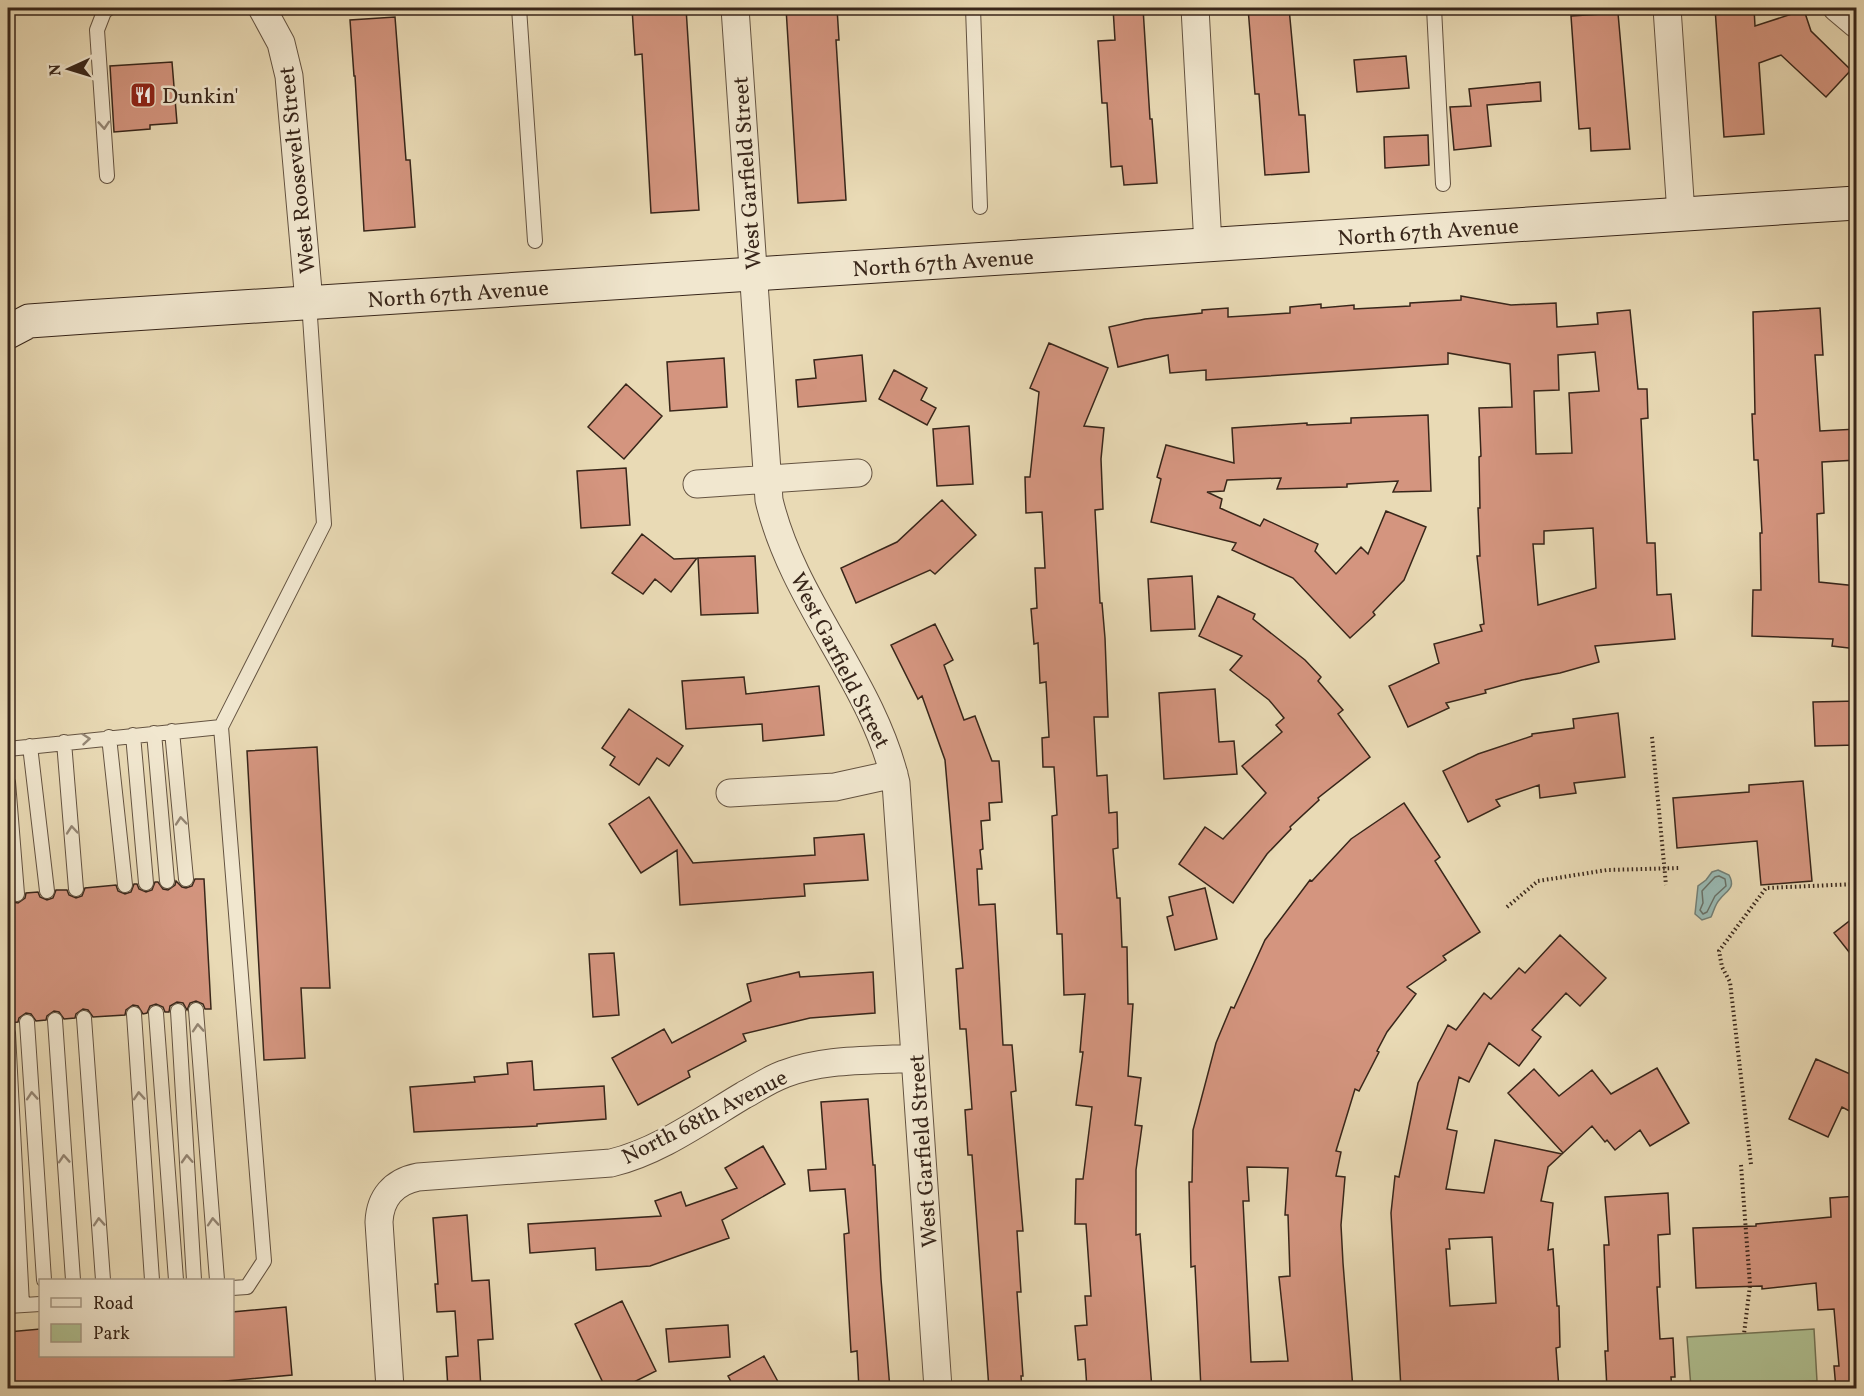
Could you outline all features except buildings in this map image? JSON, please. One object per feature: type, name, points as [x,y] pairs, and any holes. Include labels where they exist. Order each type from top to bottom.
[{"type":"main road","name":"North 67th Avenue","points":[[14,322],[1857,203]]},
{"type":"street","name":"West Roosevelt Street","points":[[262,8],[281,43],[290,76],[309,302]]},
{"type":"street","name":"West Garfield Street","points":[[735,8],[769,500],[780,540],[886,745],[899,803],[938,1389]]},
{"type":"street","points":[[1195,8],[1208,245]]},
{"type":"street","points":[[1667,8],[1681,214]]},
{"type":"street","points":[[697,484],[858,473]]},
{"type":"street","points":[[730,794],[835,787],[894,774]]},
{"type":"street","name":"North 68th Avenue","points":[[390,1389],[379,1211],[389,1192],[397,1184],[407,1179],[596,1165],[625,1160],[653,1148],[768,1082],[796,1070],[826,1064],[915,1058]]},
{"type":"lane","points":[[107,176],[97,30],[109,8]]},
{"type":"lane","points":[[519,8],[534,241]]},
{"type":"lane","points":[[973,8],[980,207]]},
{"type":"lane","points":[[1434,8],[1443,184]]},
{"type":"lane","points":[[234,1288],[247,1287],[264,1261],[220,727],[324,524],[309,302]]},
{"type":"lane","points":[[8,748],[220,727]]},
{"type":"lane","points":[[172,731],[186,879]]},
{"type":"lane","points":[[154,733],[167,881]]},
{"type":"lane","points":[[133,735],[146,883]]},
{"type":"lane","points":[[109,737],[125,885]]},
{"type":"lane","points":[[64,741],[76,889]]},
{"type":"lane","points":[[30,746],[46,891]]},
{"type":"lane","points":[[8,782],[17,894]]},
{"type":"lane","points":[[196,1010],[217,1279]]},
{"type":"lane","points":[[178,1011],[194,1279]]},
{"type":"lane","points":[[156,1013],[176,1279]]},
{"type":"lane","points":[[134,1014],[152,1279]]},
{"type":"lane","points":[[84,1018],[103,1279]]},
{"type":"lane","points":[[55,1020],[73,1279]]},
{"type":"lane","points":[[27,1022],[44,1279]]},
{"type":"lane","points":[[8,1033],[15,1306],[39,1304]]},
{"type":"path","points":[[1652,737],[1666,885]]},
{"type":"path","points":[[1507,907],[1538,881],[1607,870],[1679,868]]},
{"type":"path","points":[[1751,1164],[1730,982],[1722,967],[1719,951],[1766,888],[1857,884]]},
{"type":"path","points":[[1747,903],[1752,906]]},
{"type":"path","points":[[1741,1165],[1750,1285],[1744,1334]]},
{"type":"green space","points":[[1814,1329],[1817,1381],[1691,1388],[1687,1337]]},
{"type":"water","points":[[1718,870],[1729,875],[1732,883],[1717,903],[1711,917],[1702,920],[1695,914],[1698,886],[1712,872]]},
{"type":"place","name":"Dunkin'","points":[[143,95]]}]
